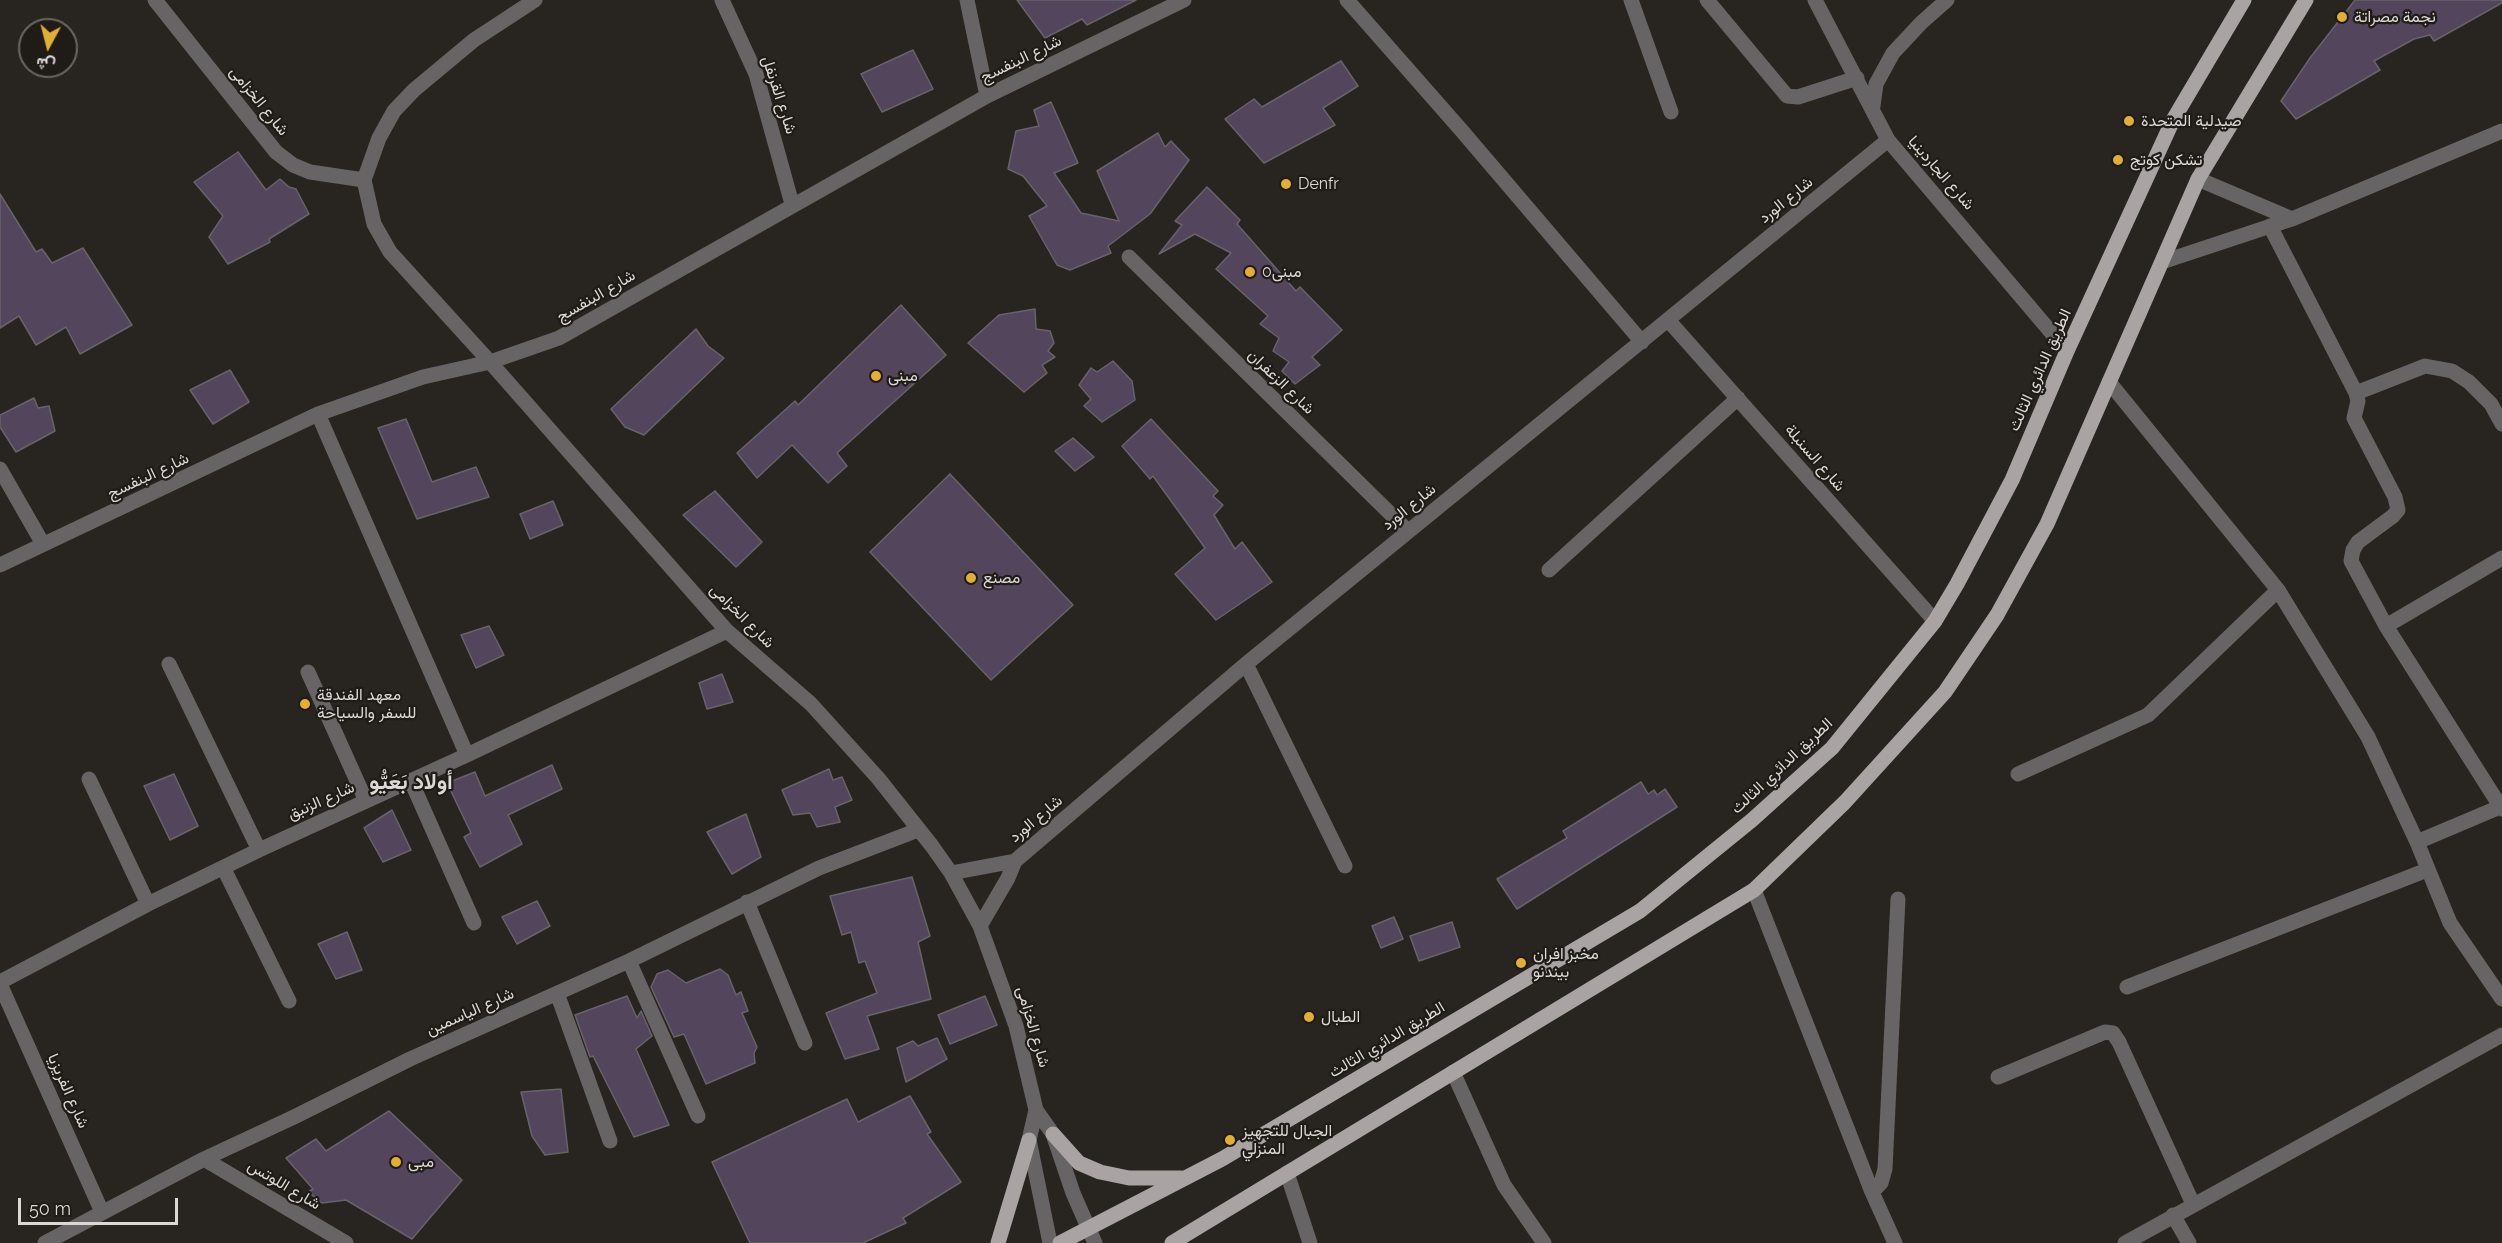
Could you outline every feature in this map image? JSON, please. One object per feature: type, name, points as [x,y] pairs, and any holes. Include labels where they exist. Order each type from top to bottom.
[{"type":"main road","points":[[1172,1243],[1754,890],[1845,802],[1945,692],[1997,615],[2047,524],[2198,179],[2306,0]]},
{"type":"main road","name":"الطريق الدائري الثالث","points":[[1060,1243],[1092,1236],[1184,1178],[1222,1160],[1640,910],[1752,820],[1832,748],[1935,621],[2012,480],[2067,351],[2174,120],[2240,3]]},
{"type":"main road","points":[[1053,1134],[1079,1163],[1100,1172],[1129,1178],[1184,1178]]},
{"type":"main road","points":[[998,1243],[1029,1140]]},
{"type":"main road","points":[[1182,1243],[1201,1225]]},
{"type":"street","name":"شارع الخزامى","points":[[155,0],[276,152],[294,165],[310,172],[330,177],[364,180],[374,224],[390,252],[727,631],[811,704],[878,778],[951,873],[980,926],[1009,1004],[1027,1067],[1036,1110]]},
{"type":"street","points":[[364,180],[379,138],[394,111],[414,90],[474,40],[536,0]]},
{"type":"street","name":"شارع القرنفل","points":[[722,0],[756,74],[792,204]]},
{"type":"street","points":[[967,0],[987,96]]},
{"type":"street","name":"شارع البنفسج","points":[[0,566],[318,414],[423,377],[490,362],[559,338],[792,204],[987,96],[1184,0]]},
{"type":"street","points":[[1347,0],[1462,130],[1642,342]]},
{"type":"street","points":[[1631,0],[1671,111]]},
{"type":"street","points":[[1707,0],[1787,96],[1798,97],[1857,78]]},
{"type":"street","name":"شارع الجاردينيا","points":[[1815,0],[1888,140],[2067,351]]},
{"type":"street","points":[[1872,106],[1876,84],[1893,53],[1947,0]]},
{"type":"street","points":[[2162,262],[2292,219],[2502,131]]},
{"type":"street","name":"شارع الورد","points":[[980,926],[1008,878],[1015,861],[1246,664],[1888,140]]},
{"type":"street","points":[[2198,179],[2292,219]]},
{"type":"street","points":[[2271,226],[2356,393],[2358,401],[2354,418],[2395,497],[2398,510],[2358,542],[2353,550],[2351,561],[2386,626],[2501,808],[2417,842]]},
{"type":"street","name":"شارع الزعفران","points":[[1129,257],[1408,531]]},
{"type":"street","name":"شارع السنبلة","points":[[1668,320],[1935,621]]},
{"type":"street","points":[[2356,393],[2425,366],[2443,369],[2452,371],[2469,382],[2491,404],[2502,423]]},
{"type":"street","points":[[2109,382],[2278,590],[2368,737],[2417,842],[2450,923],[2502,999]]},
{"type":"street","points":[[1549,570],[1738,398]]},
{"type":"street","points":[[318,414],[467,755]]},
{"type":"street","points":[[0,469],[43,544]]},
{"type":"street","points":[[2386,626],[2502,558]]},
{"type":"street","points":[[2018,774],[2148,715],[2278,590]]},
{"type":"street","name":"شارع الزنبق","points":[[0,983],[148,904],[259,850],[467,755],[727,631]]},
{"type":"street","points":[[169,664],[259,850]]},
{"type":"street","points":[[1246,664],[1345,866]]},
{"type":"street","points":[[308,672],[366,801]]},
{"type":"street","points":[[89,780],[148,904]]},
{"type":"street","points":[[411,781],[474,922]]},
{"type":"street","name":"شارع الياسمين","points":[[45,1243],[204,1159],[410,1059],[629,961],[819,868],[918,830]]},
{"type":"street","points":[[951,873],[1015,861]]},
{"type":"street","points":[[224,869],[289,1001]]},
{"type":"street","points":[[2127,987],[2427,870]]},
{"type":"street","points":[[1754,890],[1872,1192],[1895,1243]]},
{"type":"street","points":[[1872,1192],[1881,1184],[1885,1169],[1898,899]]},
{"type":"street","points":[[747,902],[805,1043]]},
{"type":"street","points":[[629,961],[698,1116]]},
{"type":"street","name":"شارع الفريزيا","points":[[0,983],[102,1212]]},
{"type":"street","points":[[557,993],[610,1141]]},
{"type":"street","points":[[1998,1077],[2105,1032],[2113,1034],[2119,1042],[2193,1204]]},
{"type":"street","points":[[2125,1243],[2502,1035]]},
{"type":"street","points":[[1453,1072],[1504,1185],[1544,1243]]},
{"type":"street","points":[[1036,1110],[1053,1134],[1073,1193],[1092,1236]]},
{"type":"street","points":[[1036,1110],[1029,1140],[1050,1243]]},
{"type":"street","name":"شارع اللوتس","points":[[204,1159],[346,1243]]},
{"type":"street","points":[[1287,1173],[1310,1243]]},
{"type":"street","points":[[2174,1215],[2189,1243]]},
{"type":"building","points":[[1017,0],[1136,0],[1087,25],[1082,19],[1045,38]]},
{"type":"building","points":[[2355,0],[2502,0],[2502,3],[2434,41],[2430,35],[2414,39],[2374,61],[2380,70],[2296,119],[2281,101],[2310,58]]},
{"type":"building","points":[[913,50],[933,89],[882,112],[861,74]]},
{"type":"building","points":[[1341,61],[1358,86],[1323,108],[1335,125],[1264,163],[1225,119],[1254,99],[1262,107]]},
{"type":"building","points":[[1051,102],[1078,163],[1054,173],[1081,213],[1119,221],[1097,171],[1158,133],[1165,147],[1171,141],[1189,160],[1150,214],[1108,246],[1111,253],[1070,270],[1057,265],[1029,216],[1047,206],[1023,176],[1008,169],[1016,131],[1039,126],[1034,110]]},
{"type":"building","points":[[238,152],[266,190],[280,179],[289,187],[296,189],[309,214],[269,239],[270,242],[228,264],[209,237],[223,216],[194,182]]},
{"type":"building","points":[[1207,187],[1240,220],[1237,224],[1296,291],[1300,287],[1342,330],[1312,357],[1320,365],[1295,384],[1282,371],[1289,362],[1273,351],[1279,338],[1260,324],[1268,316],[1216,269],[1231,253],[1195,234],[1159,254],[1182,225],[1175,221]]},
{"type":"building","points":[[0,194],[36,252],[42,249],[52,263],[83,248],[132,325],[80,354],[66,327],[36,345],[19,316],[0,328]]},
{"type":"building","name":"مبنى","points":[[901,305],[946,355],[837,453],[847,466],[828,483],[792,445],[757,478],[737,453],[795,401],[798,405]]},
{"type":"building","points":[[1035,309],[1036,329],[1050,331],[1054,343],[1048,351],[1055,357],[1042,365],[1047,373],[1024,392],[968,343],[999,315]]},
{"type":"building","points":[[696,329],[708,346],[724,358],[644,435],[625,427],[611,409]]},
{"type":"building","points":[[1113,361],[1132,381],[1135,400],[1102,422],[1084,406],[1091,399],[1079,385],[1091,368],[1097,372]]},
{"type":"building","points":[[230,370],[249,402],[213,424],[190,390]]},
{"type":"building","points":[[34,398],[38,408],[49,406],[55,431],[16,452],[0,427],[0,415]]},
{"type":"building","points":[[406,419],[432,482],[476,467],[489,497],[417,519],[378,428]]},
{"type":"building","points":[[1151,419],[1218,491],[1213,496],[1223,505],[1214,515],[1235,549],[1242,542],[1272,582],[1216,620],[1175,574],[1205,548],[1153,476],[1150,479],[1122,446]]},
{"type":"building","points":[[1073,438],[1094,457],[1075,471],[1055,451]]},
{"type":"building","name":"مصنع","points":[[950,474],[1073,605],[991,680],[870,552]]},
{"type":"building","points":[[715,491],[762,542],[736,567],[683,515]]},
{"type":"building","points":[[553,501],[563,525],[530,539],[520,514]]},
{"type":"building","points":[[489,626],[504,655],[476,668],[461,635]]},
{"type":"building","points":[[722,674],[733,702],[707,709],[699,683]]},
{"type":"building","points":[[552,765],[562,789],[508,815],[522,844],[480,867],[464,837],[471,833],[447,783],[475,772],[485,796]]},
{"type":"building","points":[[829,769],[833,780],[842,777],[852,800],[835,807],[840,822],[817,827],[810,813],[793,815],[782,790]]},
{"type":"building","points":[[174,774],[198,826],[170,840],[144,786]]},
{"type":"building","points":[[1641,782],[1648,794],[1654,790],[1657,795],[1665,789],[1677,807],[1517,909],[1497,879],[1567,838],[1563,831]]},
{"type":"building","points":[[392,810],[411,850],[383,862],[364,828]]},
{"type":"building","points":[[746,814],[761,857],[732,874],[707,832]]},
{"type":"building","points":[[912,877],[930,936],[918,942],[931,999],[867,1016],[879,1049],[845,1059],[826,1013],[877,993],[865,961],[859,963],[851,932],[842,935],[830,896]]},
{"type":"building","points":[[537,901],[550,926],[517,944],[502,917]]},
{"type":"building","points":[[1394,917],[1403,939],[1381,948],[1372,926]]},
{"type":"building","points":[[1452,922],[1460,947],[1419,961],[1410,936]]},
{"type":"building","points":[[347,932],[362,970],[336,979],[318,944]]},
{"type":"building","points":[[720,969],[728,975],[736,995],[741,992],[748,1011],[742,1013],[757,1047],[754,1053],[755,1063],[706,1084],[684,1034],[674,1037],[651,987],[657,974],[668,970],[686,983]]},
{"type":"building","points":[[627,996],[637,1018],[641,1011],[652,1036],[636,1049],[669,1125],[634,1137],[593,1056],[590,1057],[575,1015]]},
{"type":"building","points":[[985,996],[997,1025],[950,1044],[938,1015]]},
{"type":"building","points":[[937,1038],[947,1059],[906,1082],[897,1048],[913,1041],[918,1046]]},
{"type":"building","points":[[561,1089],[568,1152],[545,1155],[532,1136],[521,1092]]},
{"type":"building","points":[[910,1096],[931,1132],[927,1134],[961,1182],[903,1218],[906,1223],[863,1243],[750,1243],[712,1162],[847,1099],[858,1122]]},
{"type":"building","name":"مبى","points":[[389,1111],[462,1180],[412,1239],[346,1200],[322,1203],[308,1192],[313,1189],[286,1158],[316,1139],[326,1151]]},
{"type":"place","name":"نجمة مصراتة","points":[[2342,17]]},
{"type":"place","name":"صيدلية المتحدة","points":[[2129,121]]},
{"type":"place","name":"تشكن كوتج","points":[[2118,160]]},
{"type":"place","name":"Denfr","points":[[1286,184]]},
{"type":"place","name":"مبنى0","points":[[1250,272]]},
{"type":"place","name":"مبنى","points":[[876,376]]},
{"type":"place","name":"مصنع","points":[[971,578]]},
{"type":"place","name":"معهد الفندقة للسفر والسياحة","points":[[305,704]]},
{"type":"place","name":"مخبز افران بيندنو","points":[[1521,963]]},
{"type":"place","name":"الطبال","points":[[1309,1017]]},
{"type":"place","name":"الجبال للتجهيز المنزلي","points":[[1230,1140]]},
{"type":"place","name":"مبى","points":[[396,1162]]},
{"type":"district","name":"أولاد بَعَيُّو","points":[[411,782]]}]
